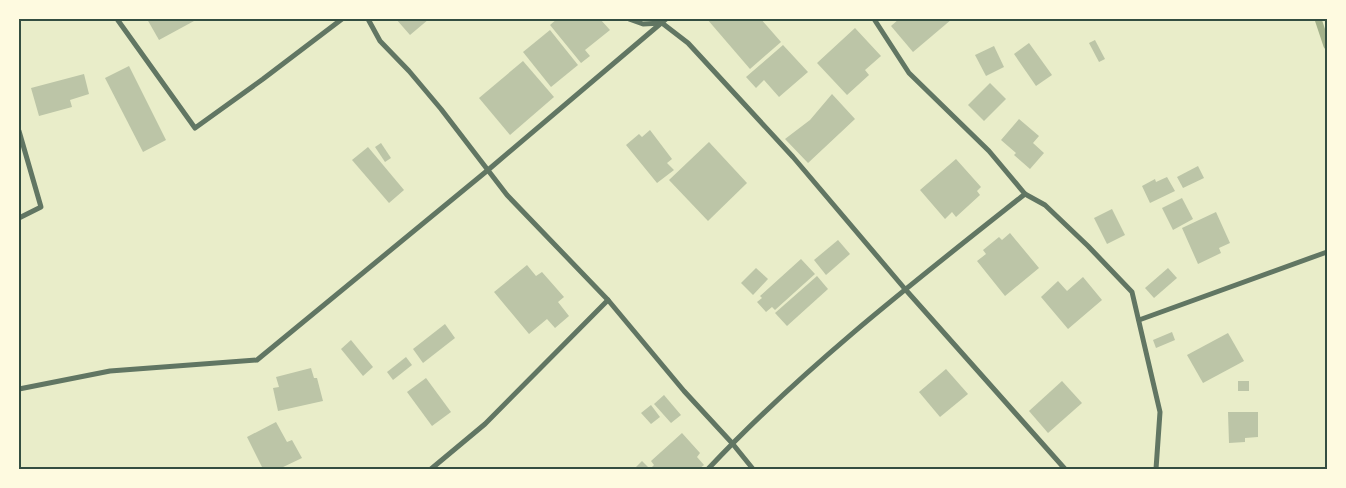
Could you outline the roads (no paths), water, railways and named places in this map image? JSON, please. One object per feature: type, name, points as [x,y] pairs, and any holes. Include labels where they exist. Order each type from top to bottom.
[{"type":"street","points":[[117,19],[195,128],[342,19]]},
{"type":"street","points":[[368,19],[380,41],[409,71],[441,109],[507,195],[608,300],[684,392],[732,443],[753,469]]},
{"type":"street","points":[[629,19],[643,24],[662,23],[688,44],[793,157],[905,288],[1066,469]]},
{"type":"street","points":[[19,389],[110,371],[257,360],[488,170],[666,19]]},
{"type":"street","points":[[874,19],[909,73],[989,151],[1025,194],[1045,205],[1132,292],[1160,412],[1156,469]]},
{"type":"street","points":[[19,132],[41,207],[19,218]]},
{"type":"street","points":[[708,469],[785,392],[905,288],[1025,194]]},
{"type":"street","points":[[1139,320],[1327,252]]},
{"type":"street","points":[[431,469],[485,424],[608,300]]},
{"type":"waterway","points":[[1318,19],[1327,46]]}]
